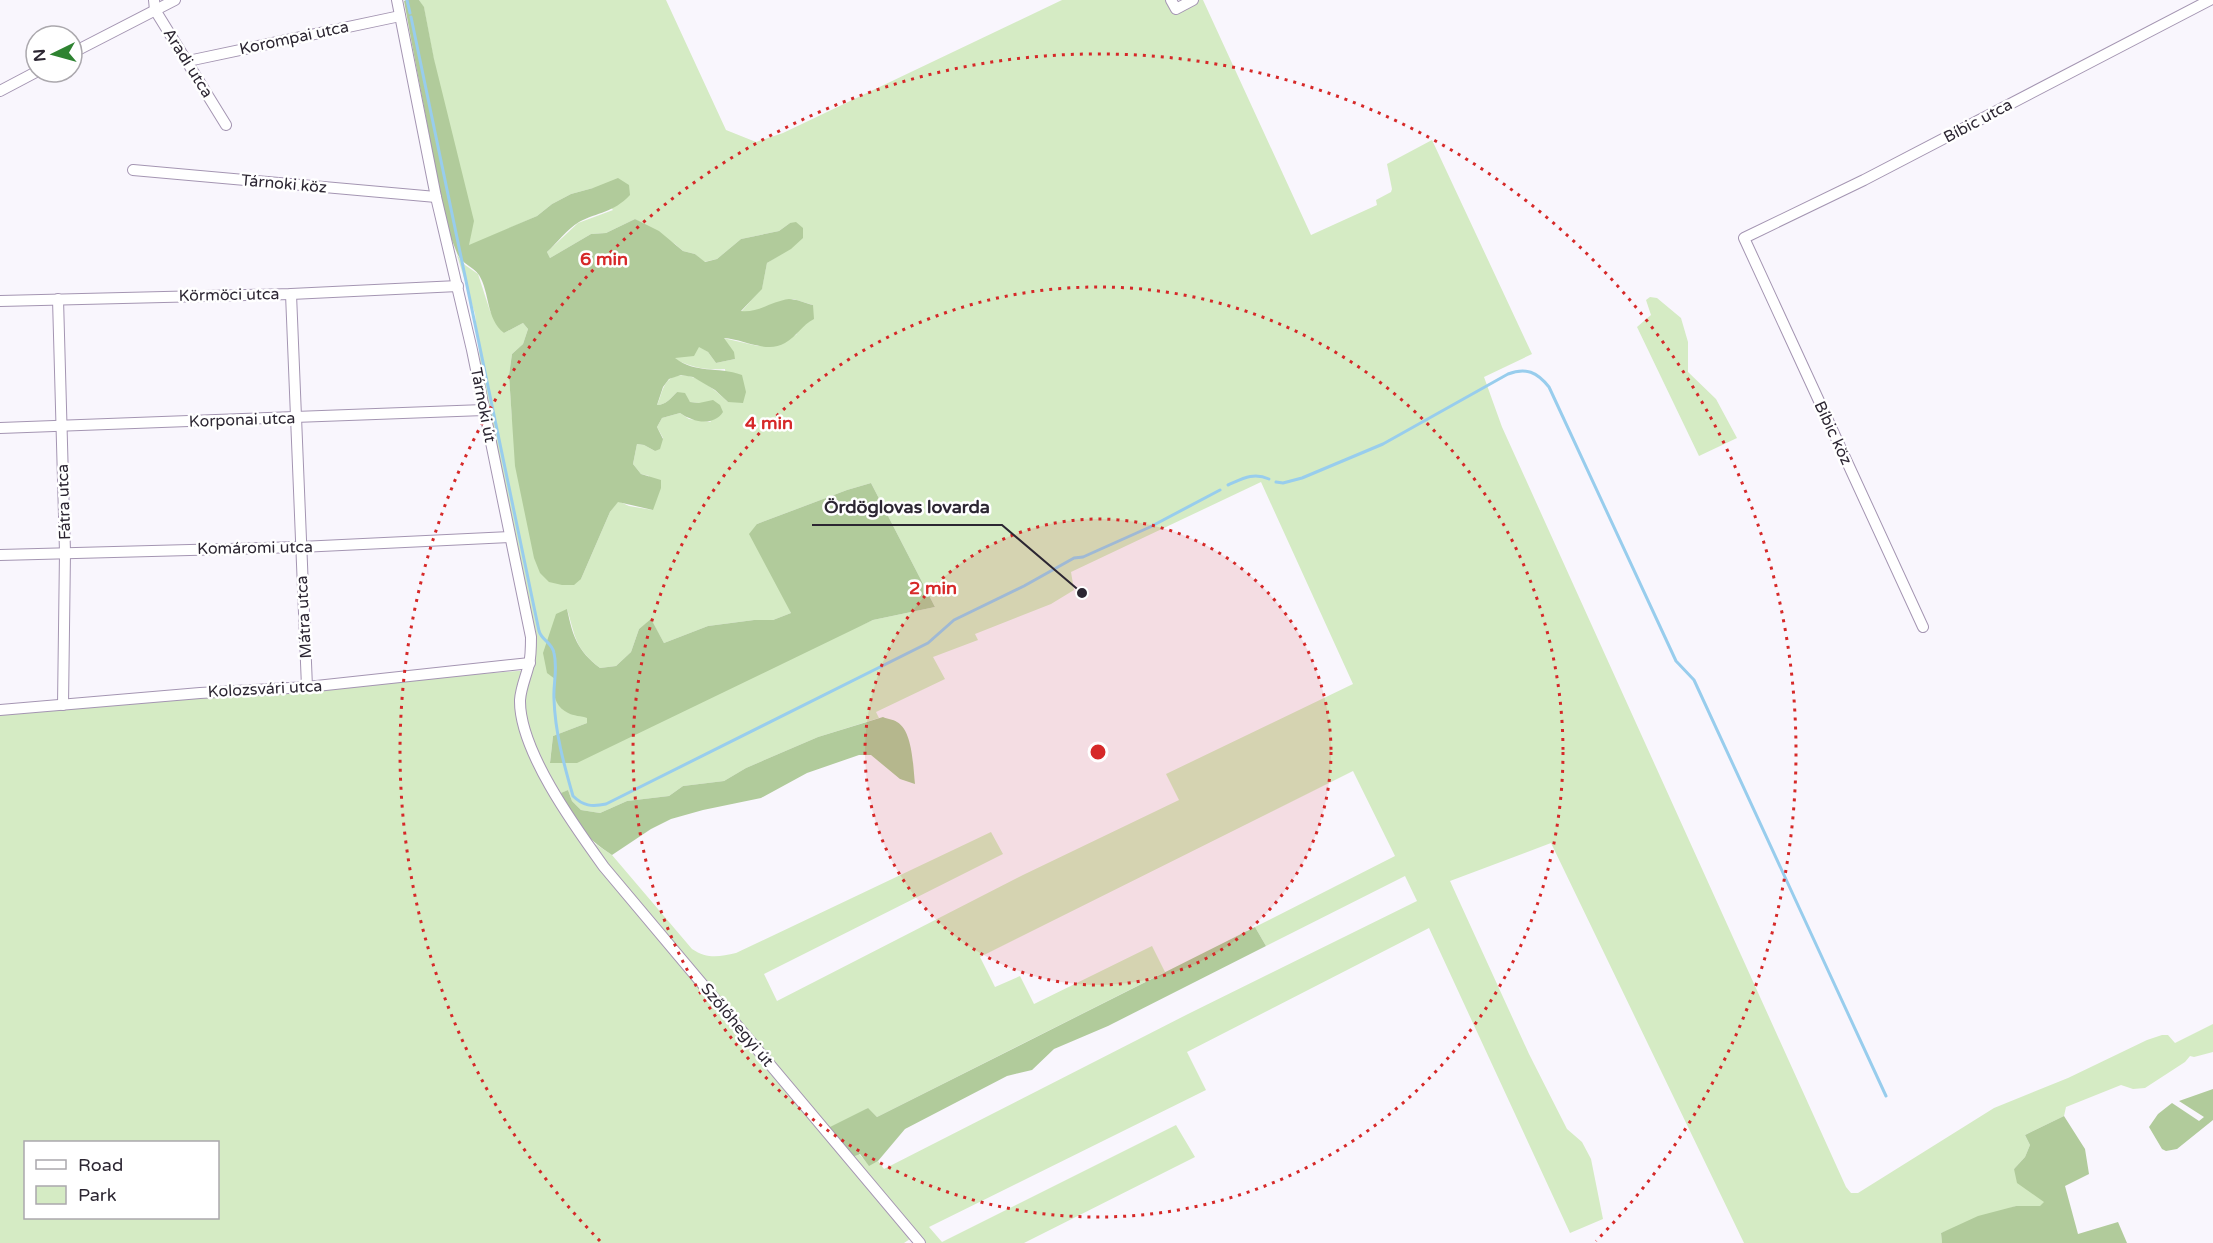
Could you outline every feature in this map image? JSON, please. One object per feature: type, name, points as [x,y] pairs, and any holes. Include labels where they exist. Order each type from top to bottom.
[{"type":"street","points":[[84,46],[154,5],[175,0]]},
{"type":"street","name":"Tárnoki út","points":[[397,0],[436,197],[458,286],[531,637],[530,663],[522,684],[520,700],[522,718],[527,738],[560,803]]},
{"type":"street","points":[[1173,5],[1193,0]]},
{"type":"street","name":"Bíbic utca","points":[[1744,238],[1864,180],[2210,0]]},
{"type":"street","name":"Aradi utca","points":[[154,5],[226,125]]},
{"type":"street","name":"Korompai utca","points":[[188,61],[400,16]]},
{"type":"street","points":[[0,91],[24,78]]},
{"type":"street","name":"Tárnoki köz","points":[[133,171],[436,197]]},
{"type":"street","name":"Bíbic köz","points":[[1744,238],[1923,627]]},
{"type":"street","name":"Körmöci utca","points":[[0,302],[291,294],[458,286]]},
{"type":"street","name":"Mátra utca","points":[[291,294],[307,687]]},
{"type":"street","name":"Fátra utca","points":[[58,299],[65,552],[63,705]]},
{"type":"street","name":"Korponai utca","points":[[0,428],[484,410]]},
{"type":"street","name":"Komáromi utca","points":[[0,555],[300,547],[510,537]]},
{"type":"street","name":"Kolozsvári utca","points":[[0,711],[200,693],[307,687],[530,663]]},
{"type":"street","name":"Szőlőhegyi út","points":[[560,803],[604,867],[920,1243]]},
{"type":"green space","points":[[419,0],[666,0],[726,130],[756,142],[783,133],[1062,0],[1172,0],[1176,6],[1188,0],[1203,0],[1311,235],[1377,205],[1376,200],[1391,192],[1392,189],[1387,164],[1432,140],[1532,354],[1484,377],[1502,427],[1846,1187],[1851,1193],[1858,1193],[1994,1108],[2068,1078],[2147,1040],[2168,1035],[2175,1043],[2213,1024],[2213,1052],[2190,1056],[2185,1062],[2145,1088],[2133,1089],[2121,1085],[2066,1107],[2064,1116],[2025,1135],[2030,1145],[2025,1157],[2014,1169],[2045,1202],[2041,1206],[2016,1206],[1941,1233],[1942,1243],[1744,1243],[1551,843],[1450,881],[1529,1054],[1567,1129],[1582,1142],[1591,1159],[1603,1219],[1570,1233],[1429,928],[1187,1052],[1206,1090],[929,1227],[942,1242],[1176,1125],[1195,1157],[1024,1243],[913,1243],[910,1239],[904,1243],[0,1243],[0,712],[529,670],[530,661],[483,387],[475,314],[457,255],[465,265],[478,274],[490,311],[504,333],[523,323],[528,329],[523,344],[512,354],[509,375],[512,419],[581,579],[610,512],[618,501],[629,506],[653,510],[649,476],[641,474],[633,464],[637,444],[655,451],[663,438],[657,427],[662,418],[680,413],[689,419],[711,422],[699,403],[690,402],[677,392],[666,402],[657,405],[667,382],[677,376],[693,377],[709,386],[728,402],[725,369],[699,368],[673,358],[699,346],[708,352],[716,363],[735,359],[723,338],[758,346],[796,335],[813,305],[793,299],[751,312],[741,312],[762,288],[767,263],[778,256],[790,223],[779,231],[741,239],[717,259],[704,262],[695,254],[683,251],[635,219],[606,233],[591,234],[550,258],[547,252],[578,223],[613,210],[593,188],[571,194],[552,204],[537,216],[469,246],[424,8]],"holes":[[[1261,482],[1353,684],[1166,774],[1179,800],[1023,875],[777,1001],[764,974],[1003,854],[991,832],[736,953],[713,956],[692,949],[612,855],[591,841],[562,793],[568,790],[572,801],[581,810],[600,813],[627,801],[669,796],[683,786],[724,781],[746,768],[818,737],[879,718],[876,712],[945,679],[933,657],[978,640],[975,634],[1051,604],[1074,590],[1071,572]],[[871,483],[935,607],[873,620],[550,762],[553,736],[587,723],[587,717],[568,713],[553,690],[567,609],[581,648],[600,668],[616,666],[631,652],[639,629],[651,620],[664,643],[708,626],[773,620],[791,613],[757,524]],[[1353,771],[1395,856],[1255,927],[1266,946],[1405,876],[1417,901],[1188,1014],[884,1169],[878,1161],[869,1165],[859,1154],[867,1108],[877,1117],[1165,972],[1152,946],[1034,1004],[1020,976],[995,987],[980,957]]]},
{"type":"green space","points":[[419,0],[424,7],[434,59],[474,221],[469,245],[537,216],[552,204],[571,194],[618,178],[629,185],[630,195],[611,209],[579,222],[566,232],[547,252],[550,258],[591,234],[606,233],[635,219],[659,231],[683,251],[695,254],[705,262],[717,259],[741,239],[779,231],[790,223],[796,222],[803,228],[803,238],[791,249],[767,263],[762,289],[741,311],[792,299],[813,305],[814,319],[785,343],[778,346],[763,347],[724,338],[734,352],[735,359],[716,363],[708,352],[699,347],[694,356],[675,358],[691,366],[742,375],[746,392],[743,403],[728,402],[715,390],[693,377],[681,375],[669,379],[663,387],[657,405],[666,402],[677,392],[685,393],[690,402],[713,400],[720,405],[723,412],[714,420],[703,422],[680,413],[662,418],[657,427],[663,439],[660,449],[655,451],[637,444],[633,464],[641,474],[661,480],[661,488],[653,510],[618,502],[610,512],[581,579],[574,585],[549,582],[540,573],[534,558],[515,466],[509,375],[512,354],[523,344],[528,329],[523,323],[504,333],[498,327],[479,275],[459,257],[452,241],[439,189],[404,1]]},
{"type":"green space","points":[[1650,297],[1657,298],[1681,318],[1688,342],[1688,372],[1716,399],[1737,438],[1699,456],[1637,327],[1651,315],[1646,300]]},
{"type":"green space","points":[[871,483],[935,607],[873,620],[577,763],[550,763],[553,736],[587,723],[587,718],[570,714],[560,707],[554,694],[555,679],[547,673],[543,653],[556,614],[567,609],[577,642],[586,655],[600,668],[616,666],[631,652],[639,629],[651,619],[664,643],[708,626],[773,620],[791,613],[749,534],[757,524]]},
{"type":"green space","points":[[883,717],[897,722],[906,733],[911,750],[915,784],[900,779],[871,755],[859,755],[807,773],[761,798],[671,819],[651,829],[612,855],[594,842],[581,828],[561,793],[568,790],[572,801],[581,810],[600,813],[627,801],[669,796],[683,786],[724,781],[746,768],[818,737]]},
{"type":"green space","points":[[1255,927],[1266,946],[1108,1026],[1054,1049],[1032,1070],[1007,1076],[905,1129],[878,1161],[869,1166],[860,1154],[852,1157],[828,1128],[868,1108],[877,1117]]},
{"type":"green space","points":[[2213,1089],[2213,1120],[2177,1149],[2166,1151],[2162,1149],[2149,1127],[2158,1114],[2172,1103],[2199,1121],[2204,1117],[2179,1101]]},
{"type":"green space","points":[[2064,1116],[2085,1149],[2089,1174],[2065,1186],[2078,1234],[2118,1222],[2127,1243],[1942,1243],[1941,1233],[1978,1216],[2016,1206],[2040,1206],[2044,1202],[2017,1183],[2014,1169],[2025,1157],[2030,1145],[2025,1135]]},
{"type":"waterway","points":[[407,0],[410,13]]},
{"type":"waterway","points":[[411,17],[539,631],[554,653],[555,711],[560,748],[573,796],[580,802],[592,805],[606,804],[928,643],[954,620],[1024,586],[1074,558],[1083,557],[1150,527],[1220,490]]},
{"type":"waterway","points":[[1276,482],[1283,483],[1302,478],[1383,444],[1508,374],[1520,371],[1531,372],[1545,382],[1676,661],[1694,680],[1886,1096]]},
{"type":"waterway","points":[[1228,485],[1253,476],[1269,479]]},
{"type":"place","name":"Ördöglovas lovarda","points":[[1082,593]]}]
